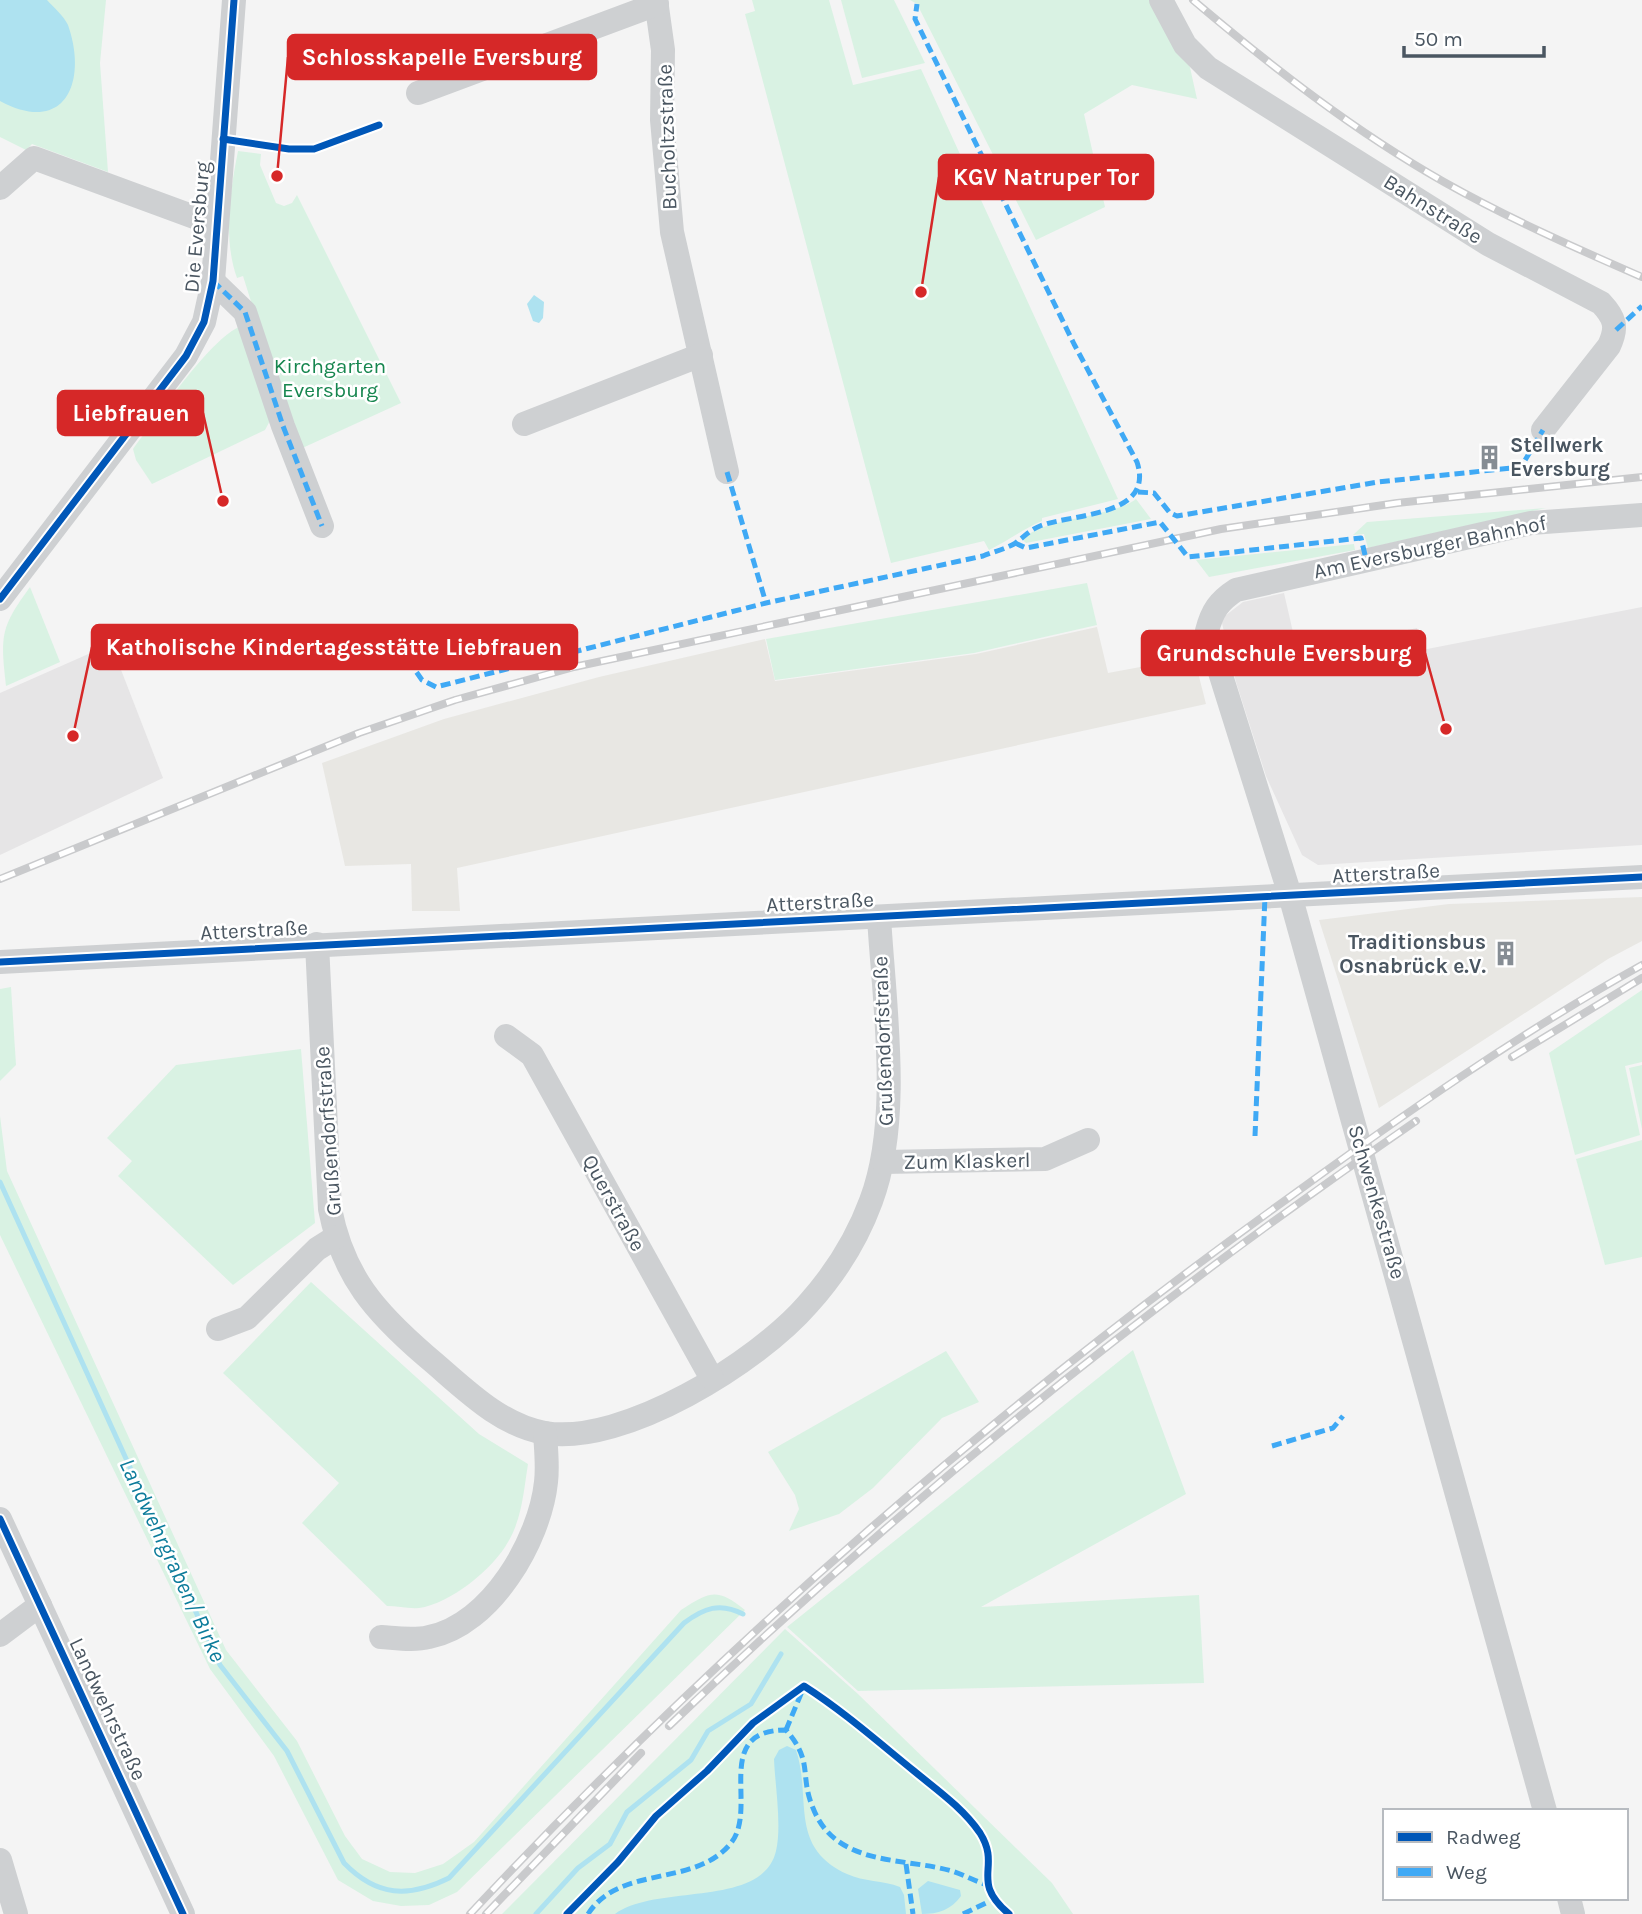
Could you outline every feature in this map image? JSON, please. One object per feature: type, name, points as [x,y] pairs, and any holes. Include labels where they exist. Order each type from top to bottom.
[{"type":"street","name":"Die Eversburg","points":[[0,599],[186,356],[204,322],[213,281],[234,0]]},
{"type":"street","name":"Bahnstraße","points":[[1161,0],[1185,45],[1208,68],[1488,244],[1601,303],[1612,314],[1616,330],[1609,346],[1544,430]]},
{"type":"street","points":[[418,93],[657,2]]},
{"type":"street","name":"Bucholtzstraße","points":[[657,2],[663,50],[665,180],[672,232],[727,471]]},
{"type":"street","points":[[0,188],[34,158],[216,225]]},
{"type":"street","name":"Die Eversburg","points":[[213,281],[245,312],[283,426],[322,526]]},
{"type":"street","points":[[524,424],[701,355]]},
{"type":"street","name":"Am Eversburger Bahnhof","points":[[1222,600],[1236,590],[1531,523],[1642,515]]},
{"type":"street","name":"Schwenkestraße","points":[[1222,600],[1212,613],[1207,631],[1210,646],[1290,895],[1544,1809]]},
{"type":"street","name":"Atterstraße","points":[[0,962],[1642,877]]},
{"type":"street","name":"Grußendorfstraße","points":[[317,944],[330,1209],[336,1237],[348,1267],[366,1296],[390,1325],[485,1405],[517,1424],[545,1433],[589,1433],[631,1423],[764,1347],[807,1306],[834,1273],[856,1236],[884,1162],[889,1102],[879,917]]},
{"type":"street","name":"Querstraße","points":[[506,1036],[532,1055],[712,1379]]},
{"type":"street","name":"Zum Klaskerl","points":[[884,1162],[1045,1159],[1088,1140]]},
{"type":"street","points":[[218,1329],[247,1318],[317,1248],[336,1237]]},
{"type":"street","points":[[381,1637],[430,1637],[449,1630],[472,1615],[497,1591],[527,1546],[539,1518],[546,1481],[545,1433]]},
{"type":"street","name":"Landwehrstraße","points":[[0,1519],[183,1914]]},
{"type":"street","points":[[0,1635],[40,1605]]},
{"type":"street","points":[[0,1860],[16,1914]]},
{"type":"shaded area","points":[[1284,593],[1298,654],[1417,628],[1422,650],[1642,607],[1642,845],[1318,865],[1302,855],[1266,776],[1236,682],[1221,619],[1243,602]]},
{"type":"shaded area","points":[[1097,627],[1108,673],[1194,657],[1206,704],[457,868],[460,911],[412,911],[411,864],[345,866],[322,763],[444,719],[599,677],[765,639],[775,681],[976,654]]},
{"type":"shaded area","points":[[111,644],[163,778],[0,855],[0,693]]},
{"type":"shaded area","points":[[1642,897],[1642,941],[1608,959],[1379,1108],[1319,920],[1449,904]]},
{"type":"green space","points":[[0,0],[106,0],[100,63],[108,172],[32,144],[26,150],[0,137]]},
{"type":"green space","points":[[752,0],[829,0],[853,85],[921,69],[1118,499],[1042,518],[1042,521],[989,550],[984,541],[891,563],[745,14],[755,11]]},
{"type":"green space","points":[[841,0],[894,0],[925,63],[862,78]]},
{"type":"green space","points":[[910,0],[1161,0],[1185,45],[1197,99],[1132,85],[1084,114],[1105,207],[1036,240],[917,4]]},
{"type":"green space","name":"Kirchgarten Eversburg","points":[[238,151],[261,154],[260,165],[276,203],[284,206],[292,203],[297,195],[401,403],[298,450],[243,276],[237,278],[233,263],[229,215]]},
{"type":"green space","points":[[241,326],[273,415],[265,430],[152,484],[136,460],[133,449],[199,363],[214,346]]},
{"type":"green space","points":[[1136,499],[1151,519],[1026,543],[1023,540],[1043,527],[1110,510]]},
{"type":"green space","points":[[1546,508],[1368,548],[1364,534],[1353,535],[1367,522]]},
{"type":"green space","points":[[1354,544],[1355,550],[1209,577],[1196,560]]},
{"type":"green space","points":[[1087,583],[1097,625],[974,653],[775,680],[766,639]]},
{"type":"green space","points":[[30,587],[60,662],[6,686],[3,654],[5,632],[13,612]]},
{"type":"green space","points":[[11,987],[16,1065],[0,1081],[0,989]]},
{"type":"green space","points":[[1642,990],[1642,1062],[1625,1066],[1640,1135],[1575,1155],[1549,1053]]},
{"type":"green space","points":[[301,1049],[315,1223],[233,1285],[118,1176],[132,1161],[107,1138],[176,1065]]},
{"type":"green space","points":[[1642,1065],[1642,1129],[1629,1068]]},
{"type":"green space","points":[[0,1116],[7,1171],[226,1650],[297,1741],[345,1836],[362,1859],[390,1872],[415,1873],[443,1864],[474,1842],[681,1610],[707,1596],[720,1595],[745,1610],[457,1892],[429,1905],[401,1906],[373,1901],[338,1880],[274,1756],[210,1669],[0,1235]]},
{"type":"green space","points":[[1642,1140],[1642,1257],[1605,1265],[1576,1159]]},
{"type":"green space","points":[[311,1282],[479,1434],[528,1464],[522,1504],[508,1542],[492,1563],[470,1584],[444,1600],[419,1608],[387,1606],[302,1523],[339,1483],[223,1373]]},
{"type":"green space","points":[[1133,1350],[1186,1494],[981,1607],[1199,1595],[1204,1683],[858,1691],[787,1627]]},
{"type":"green space","points":[[946,1351],[979,1402],[942,1418],[873,1488],[839,1514],[789,1531],[799,1509],[795,1495],[768,1452]]},
{"type":"green space","points":[[785,1629],[858,1694],[1052,1883],[1073,1914],[502,1914]]},
{"type":"water","points":[[0,0],[47,0],[68,25],[75,66],[66,97],[55,107],[41,112],[22,110],[0,101]]},
{"type":"water","points":[[534,295],[544,302],[543,318],[539,323],[533,321],[527,304]]},
{"type":"water","points":[[787,1746],[796,1750],[805,1820],[816,1850],[829,1863],[847,1874],[900,1887],[904,1895],[906,1914],[615,1914],[656,1899],[730,1888],[751,1881],[767,1869],[778,1841],[774,1759],[779,1750]]},
{"type":"water","points":[[928,1881],[960,1890],[961,1896],[944,1910],[922,1914],[918,1889]]},
{"type":"waterway","name":"Landwehrgraben/ Birke","points":[[0,1182],[220,1665],[287,1751],[344,1863],[369,1882],[381,1888],[407,1891],[449,1878],[684,1623],[712,1608],[727,1608],[743,1614]]},
{"type":"waterway","name":"Landwehrgraben/ Birke","points":[[536,1914],[578,1868],[610,1844],[627,1812],[691,1760],[708,1731],[751,1704],[781,1654]]},
{"type":"railway","points":[[1193,0],[1314,97],[1411,162],[1517,220],[1642,277]]},
{"type":"railway","points":[[0,879],[359,733],[455,700],[574,667],[1221,529],[1397,503],[1642,477]]},
{"type":"railway","points":[[470,1914],[661,1720],[760,1627],[964,1449],[1070,1363],[1177,1280],[1417,1107],[1505,1047],[1642,965]]},
{"type":"railway","points":[[1512,1057],[1642,978]]},
{"type":"railway","points":[[669,1726],[846,1563],[1030,1408],[1220,1261],[1416,1121]]},
{"type":"railway","points":[[486,1914],[641,1753]]},
{"type":"marked path","points":[[408,660],[422,680],[436,687],[766,603],[983,556],[1014,544],[1040,526],[1108,510],[1123,503],[1134,493],[1139,480],[1137,462],[1074,344],[915,19],[917,4]]},
{"type":"marked path","points":[[213,281],[245,312],[283,426],[322,526]]},
{"type":"marked path","points":[[1616,330],[1642,306]]},
{"type":"marked path","points":[[1138,492],[1154,493],[1170,513],[1177,516],[1378,482],[1521,467],[1543,430]]},
{"type":"marked path","points":[[727,472],[766,603]]},
{"type":"marked path","points":[[1015,543],[1026,548],[1160,522],[1188,557],[1361,538],[1366,559]]},
{"type":"marked path","points":[[1255,1136],[1265,896]]},
{"type":"marked path","points":[[1272,1446],[1333,1428],[1343,1416]]},
{"type":"marked path","points":[[786,1730],[803,1689]]},
{"type":"marked path","points":[[588,1914],[602,1898],[619,1888],[698,1866],[716,1857],[731,1843],[738,1828],[743,1757],[750,1743],[763,1733],[786,1730],[800,1751],[813,1808],[824,1827],[838,1841],[873,1856],[952,1871],[987,1885]]},
{"type":"marked path","points":[[906,1864],[913,1914]]},
{"type":"marked path","points":[[963,1914],[992,1900]]},
{"type":"cycle path","points":[[0,599],[186,356],[204,322],[213,281],[234,0]]},
{"type":"cycle path","points":[[223,139],[289,149],[314,149],[379,125]]},
{"type":"cycle path","points":[[0,962],[1642,877]]},
{"type":"cycle path","points":[[0,1519],[183,1914]]},
{"type":"cycle path","points":[[567,1914],[618,1862],[656,1816],[707,1771],[753,1723],[804,1686],[860,1727],[966,1815],[986,1845],[991,1892],[1009,1914]]},
{"type":"place","name":"Schlosskapelle Eversburg","points":[[277,176]]},
{"type":"place","name":"KGV Natruper Tor","points":[[921,292]]},
{"type":"place","name":"Stellwerk Eversburg","points":[[1490,457]]},
{"type":"place","name":"Liebfrauen","points":[[223,501]]},
{"type":"place","name":"Grundschule Eversburg","points":[[1446,729]]},
{"type":"place","name":"Katholische Kindertagesstätte Liebfrauen","points":[[73,736]]},
{"type":"place","name":"Traditionsbus Osnabrück e.V.","points":[[1506,954]]}]
